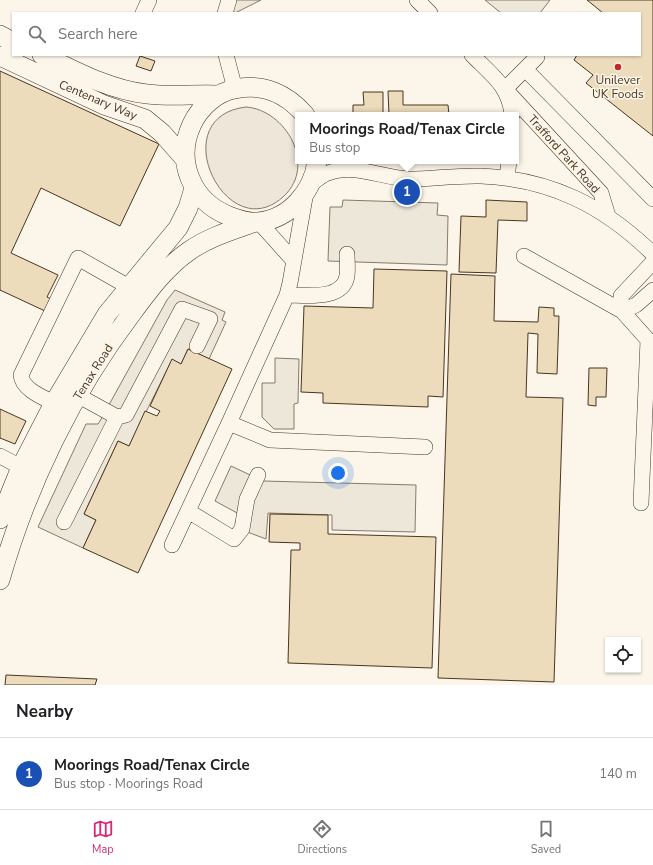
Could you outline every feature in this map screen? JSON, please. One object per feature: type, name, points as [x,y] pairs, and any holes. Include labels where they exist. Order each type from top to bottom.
[{"type":"main road","points":[[0,35],[12,41]]},
{"type":"main road","name":"Centenary Way","points":[[0,56],[104,105],[145,119],[159,130],[184,158]]},
{"type":"main road","name":"Centenary Way","points":[[44,56],[99,82],[146,94],[172,96],[217,95]]},
{"type":"main road","points":[[257,222],[236,218],[219,212],[205,202],[194,188],[188,174],[184,158],[187,135],[197,114],[217,95],[235,89],[256,87],[277,92],[295,103],[302,112]]},
{"type":"main road","points":[[308,188],[316,164]]},
{"type":"main road","name":"Tenax Road","points":[[0,519],[21,467],[54,403],[107,314],[178,228],[188,208],[194,188]]},
{"type":"main road","name":"Tenax Road","points":[[0,580],[8,552],[26,505],[76,395],[122,326],[152,286],[170,267],[204,242],[257,222],[274,218],[288,210],[299,201],[308,188]]},
{"type":"street","points":[[143,12],[149,0]]},
{"type":"street","points":[[225,12],[229,0]]},
{"type":"street","points":[[417,0],[429,12]]},
{"type":"street","points":[[226,56],[235,89]]},
{"type":"street","name":"Trafford Park Road","points":[[473,56],[601,193],[608,216]]},
{"type":"street","points":[[505,89],[537,57]]},
{"type":"street","points":[[525,69],[653,199]]},
{"type":"street","name":"Trafford Park Road","points":[[505,89],[510,100],[512,112]]},
{"type":"street","points":[[356,164],[370,172]]},
{"type":"street","points":[[507,178],[509,164]]},
{"type":"street","points":[[172,545],[229,423],[286,295],[290,283],[293,260],[308,188],[327,173],[354,170],[407,179],[481,176],[507,178],[565,193],[608,216],[637,238],[652,253],[621,296],[622,310]]},
{"type":"street","points":[[257,222],[293,260]]},
{"type":"street","points":[[286,295],[328,294],[337,292],[347,277],[347,254]]},
{"type":"street","points":[[524,256],[622,310],[648,340],[641,503]]},
{"type":"street","points":[[54,403],[26,386],[22,381],[23,368],[44,329],[78,258],[129,287]]},
{"type":"street","points":[[622,310],[636,305],[653,290]]},
{"type":"street","points":[[76,395],[117,417],[126,415],[182,308],[210,319],[197,346]]},
{"type":"street","points":[[64,522],[117,417]]},
{"type":"street","points":[[229,423],[270,440],[425,447]]},
{"type":"street","points":[[0,456],[21,467]]},
{"type":"street","points":[[188,511],[234,539],[242,529],[247,500],[258,475]]},
{"type":"shaded area","points":[[226,0],[261,0],[237,12],[234,12]]},
{"type":"shaded area","points":[[485,0],[550,0],[541,12],[500,12]]},
{"type":"shaded area","points":[[246,107],[260,110],[273,118],[284,128],[295,149],[295,164],[298,164],[298,169],[293,183],[284,196],[263,208],[242,206],[225,194],[212,176],[206,154],[208,133],[221,116]]},
{"type":"shaded area","points":[[343,200],[438,203],[437,215],[448,216],[447,265],[328,261],[330,207],[342,207]]},
{"type":"shaded area","points":[[175,290],[225,312],[222,320],[226,322],[209,359],[188,349],[181,364],[172,360],[129,446],[118,441],[84,514],[96,520],[83,548],[38,527],[86,424],[98,424],[100,421],[167,300]]},
{"type":"shaded area","points":[[275,358],[299,359],[298,403],[294,404],[294,429],[274,429],[262,417],[262,383],[275,383]]},
{"type":"shaded area","points":[[231,466],[263,481],[416,485],[415,532],[332,530],[332,515],[268,513],[266,539],[250,533],[235,523],[239,514],[215,501]]},
{"type":"building","name":"Unilever UK Foods","points":[[587,0],[653,0],[653,136],[586,83],[593,75],[574,60],[576,56],[641,56],[641,12],[602,12]]},
{"type":"building","points":[[140,56],[155,61],[151,71],[136,66]]},
{"type":"building","points":[[0,71],[159,144],[120,226],[41,188],[11,253],[58,275],[47,297],[51,299],[45,311],[0,290]]},
{"type":"building","points":[[388,91],[403,91],[403,105],[448,105],[449,112],[389,112]]},
{"type":"building","points":[[363,92],[383,92],[383,112],[353,112],[353,105],[364,105]]},
{"type":"building","points":[[486,200],[527,202],[527,221],[498,220],[496,273],[459,272],[461,216],[486,217]]},
{"type":"building","points":[[374,269],[447,271],[443,397],[428,396],[428,407],[323,403],[323,393],[301,392],[304,306],[373,308]]},
{"type":"building","points":[[451,274],[495,276],[494,321],[538,322],[539,307],[554,308],[554,316],[559,316],[557,374],[537,373],[538,334],[528,333],[526,397],[563,398],[554,682],[438,678]]},
{"type":"building","points":[[188,349],[232,369],[138,573],[83,548],[96,520],[84,514],[118,441],[129,446],[145,411],[157,416],[160,411],[150,406],[172,359],[181,364]]},
{"type":"building","points":[[589,368],[607,368],[606,397],[596,397],[596,406],[588,405]]},
{"type":"building","points":[[0,409],[26,421],[15,444],[0,438]]},
{"type":"building","points":[[270,514],[328,515],[328,534],[436,537],[432,668],[288,663],[291,550],[300,550],[300,543],[269,542]]},
{"type":"building","points":[[6,675],[97,679],[95,685],[5,685]]},
{"type":"place","name":"Unilever UK Foods","points":[[618,67]]},
{"type":"place","name":"Moorings Road/Tenax Circle","points":[[407,192]]}]
